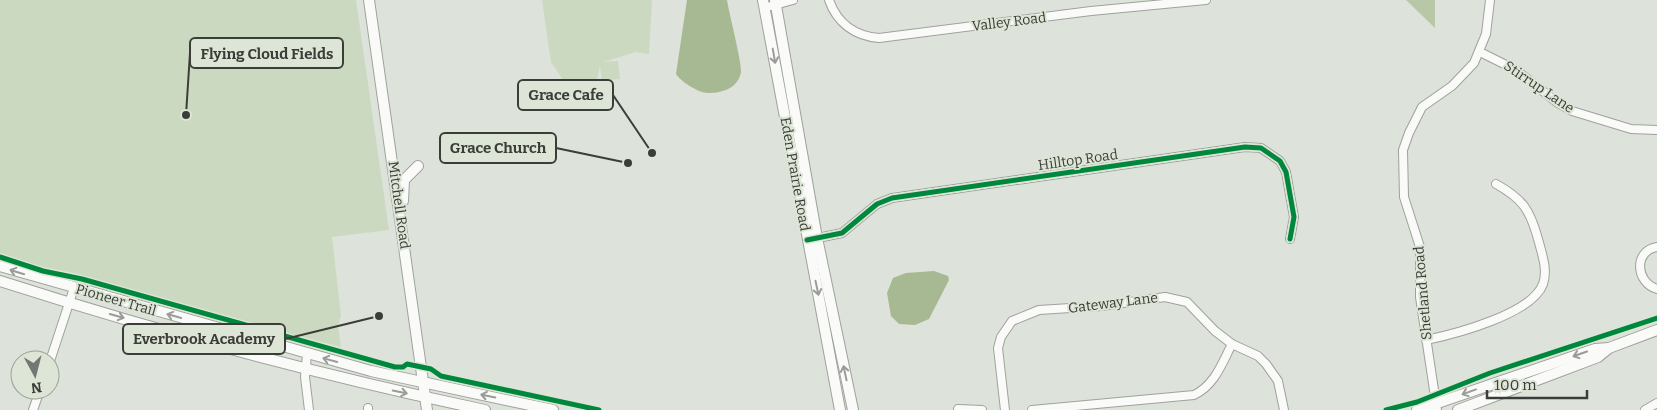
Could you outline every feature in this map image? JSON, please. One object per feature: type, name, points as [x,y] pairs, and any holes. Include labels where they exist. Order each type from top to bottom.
[{"type":"main road","name":"Mitchell Road","points":[[369,0],[427,410]]},
{"type":"main road","name":"Eden Prairie Road","points":[[776,2],[840,410]]},
{"type":"main road","name":"Eden Prairie Road","points":[[764,4],[812,239],[853,410]]},
{"type":"main road","points":[[402,225],[404,180],[411,170],[418,166]]},
{"type":"main road","name":"Pioneer Trail","points":[[0,266],[307,354],[422,382],[553,410]]},
{"type":"main road","name":"Pioneer Trail","points":[[0,281],[305,368],[425,398],[486,410]]},
{"type":"main road","points":[[1458,410],[1598,357],[1610,348],[1657,330]]},
{"type":"main road","points":[[1417,410],[1436,407],[1595,349],[1610,348]]},
{"type":"street","name":"Eden Prairie Road","points":[[764,4],[793,0]]},
{"type":"street","name":"Valley Road","points":[[829,0],[840,21],[854,32],[866,37],[879,38],[1091,11],[1206,0]]},
{"type":"street","name":"Shetland Road","points":[[1436,407],[1419,288],[1420,246],[1407,208],[1403,184],[1403,150],[1406,139],[1422,107],[1464,75],[1480,52],[1486,34],[1490,0]]},
{"type":"street","name":"Stirrup Lane","points":[[1480,52],[1516,70],[1558,103],[1572,111],[1631,129],[1657,130]]},
{"type":"street","points":[[1397,136],[1406,139]]},
{"type":"street","name":"Hilltop Road","points":[[812,239],[842,233],[876,204],[892,198],[1245,147],[1261,148],[1280,161],[1286,172],[1294,217],[1290,239]]},
{"type":"street","points":[[1426,340],[1464,331],[1518,310],[1532,301],[1543,285],[1545,268],[1531,216],[1515,194],[1496,184]]},
{"type":"street","points":[[1657,247],[1647,251],[1642,256],[1640,267],[1646,283],[1657,289]]},
{"type":"street","points":[[54,350],[74,288]]},
{"type":"street","name":"Gateway Lane","points":[[1005,410],[998,348],[1005,329],[1012,321],[1030,312],[1102,306],[1172,297],[1187,302],[1215,331],[1232,344],[1258,356],[1273,372],[1280,389],[1284,410]]},
{"type":"street","points":[[1032,410],[1194,395],[1206,388],[1215,378],[1232,344]]},
{"type":"street","points":[[307,354],[305,368],[309,410]]},
{"type":"street","points":[[1645,410],[1657,403]]},
{"type":"street","points":[[958,408],[982,410]]},
{"type":"shaded area","points":[[0,0],[356,0],[389,230],[332,237],[341,316],[338,326],[341,347],[201,312],[0,257]]},
{"type":"shaded area","points":[[542,0],[652,0],[649,54],[636,52],[603,62],[618,61],[620,79],[602,81],[600,65],[597,81],[566,84],[551,62]]},
{"type":"shaded area","points":[[687,0],[727,0],[741,72],[737,82],[724,91],[704,93],[686,84],[676,74]]},
{"type":"shaded area","points":[[1406,0],[1435,0],[1435,28]]},
{"type":"shaded area","points":[[934,271],[948,276],[949,280],[929,319],[915,325],[899,324],[891,316],[887,293],[893,278],[906,273]]},
{"type":"cycle path","points":[[807,240],[842,233],[877,204],[892,198],[1245,147],[1261,148],[1280,161],[1286,172],[1294,217],[1290,239]]},
{"type":"cycle path","points":[[0,257],[43,271],[82,279],[395,367],[403,367],[407,364],[431,369],[441,376],[599,410]]},
{"type":"cycle path","points":[[1386,410],[1417,402],[1490,373],[1657,318]]},
{"type":"place","name":"Flying Cloud Fields","points":[[186,115]]},
{"type":"place","name":"Grace Cafe","points":[[652,153]]},
{"type":"place","name":"Grace Church","points":[[628,163]]},
{"type":"place","name":"Everbrook Academy","points":[[379,316]]}]
